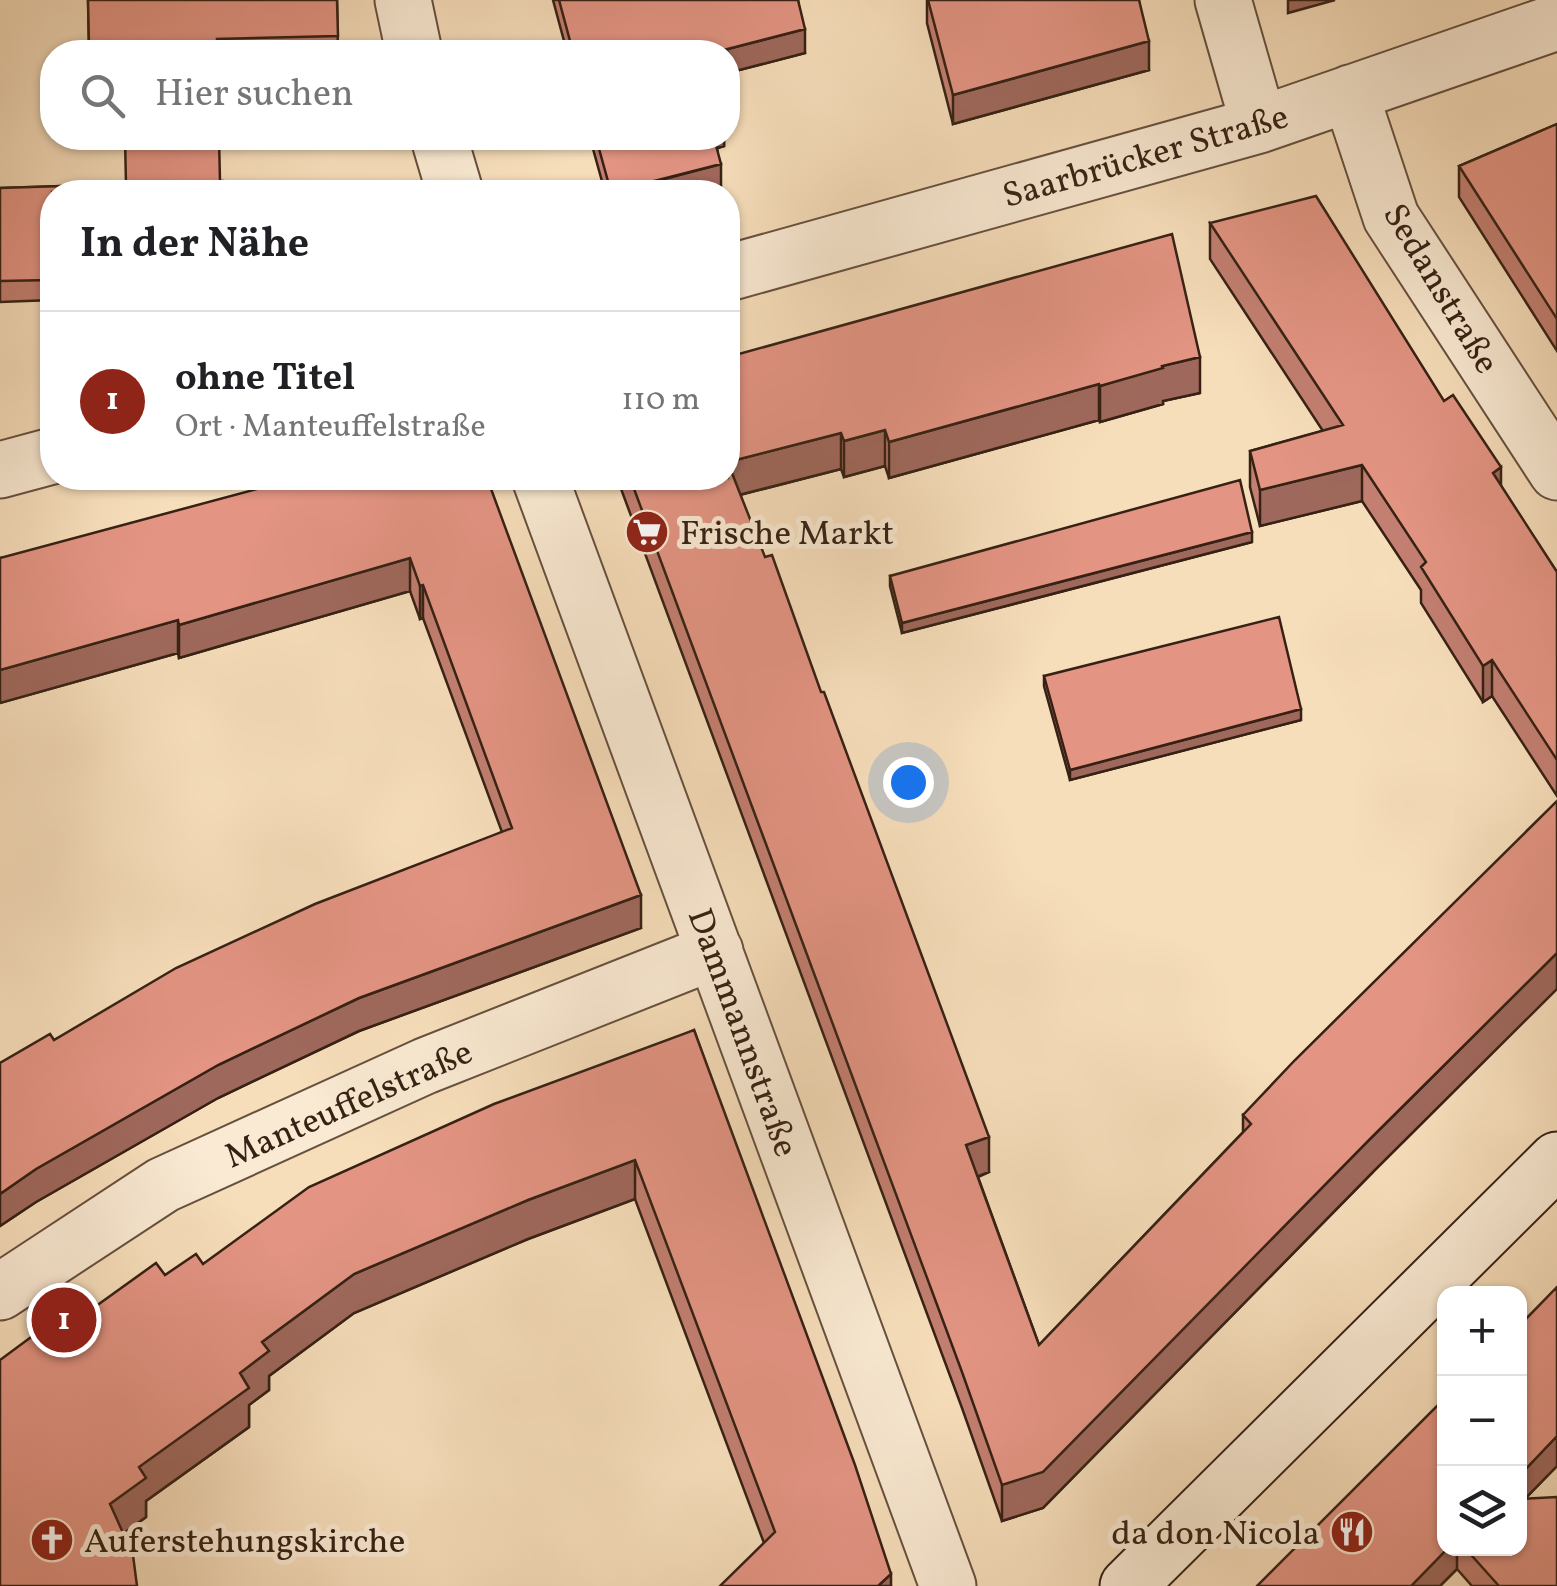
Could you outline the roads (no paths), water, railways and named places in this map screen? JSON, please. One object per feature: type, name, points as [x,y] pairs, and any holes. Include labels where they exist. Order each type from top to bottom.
[{"type":"street","points":[[402,0],[411,40]]},
{"type":"street","points":[[1223,0],[1259,124]]},
{"type":"street","name":"Saarbrücker Straße","points":[[740,270],[1259,124],[1557,22]]},
{"type":"street","name":"Sedanstraße","points":[[1350,93],[1391,218],[1557,472]]},
{"type":"street","points":[[443,150],[451,180]]},
{"type":"street","points":[[0,470],[40,459]]},
{"type":"street","name":"Dammannstraße","points":[[544,490],[948,1586]]},
{"type":"street","name":"Manteuffelstraße","points":[[0,1292],[163,1185],[425,1066],[715,951]]},
{"type":"street","points":[[1128,1586],[1557,1160]]},
{"type":"place","name":"Frische Markt","points":[[647,532]]},
{"type":"place","name":"ohne Titel","points":[[64,1320]]},
{"type":"place","name":"da don Nicola","points":[[1352,1532]]},
{"type":"place","name":"Auferstehungskirche","points":[[52,1540]]}]
